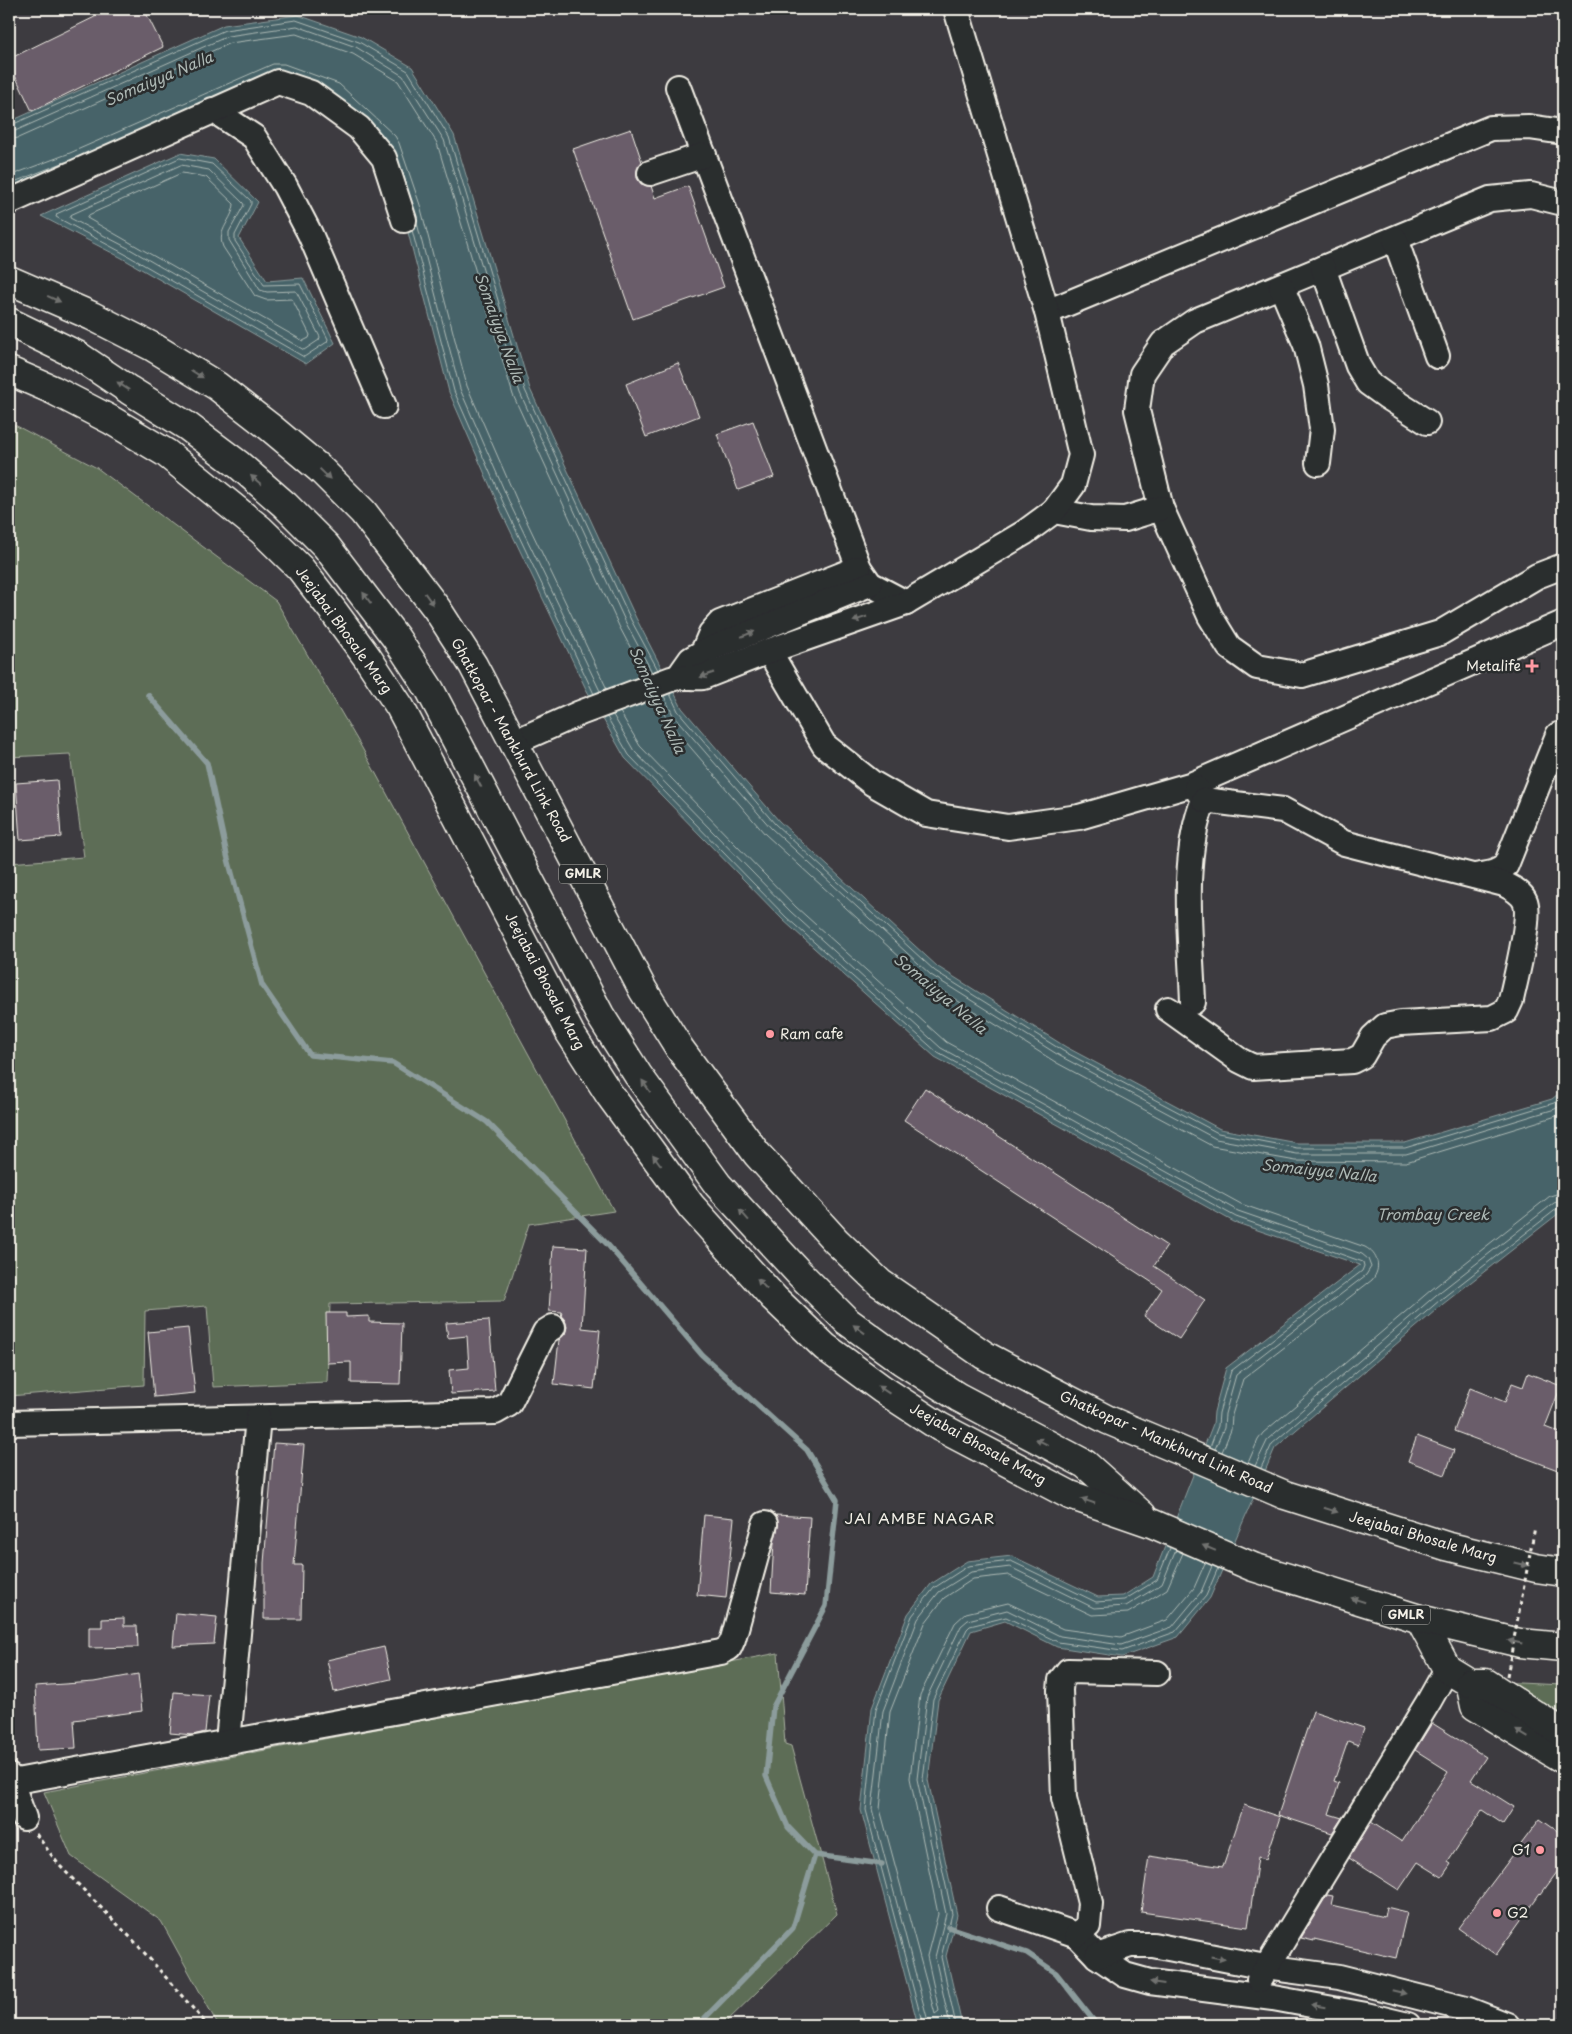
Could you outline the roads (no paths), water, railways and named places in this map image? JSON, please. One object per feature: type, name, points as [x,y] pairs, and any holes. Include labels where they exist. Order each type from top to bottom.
[{"type":"main road","name":"Ghatkopar - Mankhurd Link Road","points":[[9,280],[92,316],[169,356],[217,386],[272,428],[320,470],[363,512],[437,610],[473,664],[643,990],[680,1049],[757,1154],[801,1203],[880,1283],[984,1355],[1044,1388],[1108,1420],[1285,1495]]},
{"type":"main road","points":[[9,322],[77,355],[128,390],[187,426],[285,505],[326,546],[396,638],[430,690],[600,1015],[638,1075],[718,1185],[757,1230],[847,1321],[902,1361],[958,1397],[1086,1464],[1151,1523]]},
{"type":"main road","name":"Jeejabai Bhosale Marg","points":[[9,371],[53,390],[111,420],[166,453],[261,530],[300,568],[368,657],[400,707],[570,1033],[609,1094],[691,1206],[774,1298],[825,1347],[882,1389],[940,1427],[1070,1495],[1151,1523]]},
{"type":"main road","name":"Jeejabai Bhosale Marg","points":[[1285,1495],[1446,1546],[1536,1568],[1563,1572]]},
{"type":"main road","name":"GMLR","points":[[1151,1523],[1254,1567],[1420,1619],[1520,1644],[1563,1647]]},
{"type":"main road","points":[[1420,1619],[1447,1669],[1470,1683],[1486,1683],[1563,1733]]},
{"type":"main road","points":[[1470,1683],[1474,1706],[1563,1759]]},
{"type":"street","points":[[514,742],[580,713],[675,677],[703,677],[769,651],[906,603],[1024,533],[1054,511],[1073,485],[1081,455],[1047,312],[956,9]]},
{"type":"street","points":[[9,202],[278,82],[311,93],[359,128],[384,158],[404,220]]},
{"type":"street","points":[[678,87],[864,576],[906,603]]},
{"type":"street","points":[[213,110],[254,137],[285,186],[310,234],[384,406]]},
{"type":"street","points":[[1047,312],[1491,128],[1529,127],[1563,132]]},
{"type":"street","points":[[650,174],[704,155]]},
{"type":"street","points":[[1563,203],[1531,195],[1490,200],[1195,321],[1163,343],[1142,374],[1137,410],[1161,508],[1210,616],[1229,646],[1257,667],[1302,675],[1440,633],[1537,576],[1563,566]]},
{"type":"street","points":[[1394,239],[1437,356]]},
{"type":"street","points":[[1323,268],[1358,366],[1368,383],[1427,422]]},
{"type":"street","points":[[1281,286],[1306,345],[1316,385],[1322,429],[1318,463]]},
{"type":"street","points":[[1054,511],[1090,518],[1125,519],[1161,508]]},
{"type":"street","points":[[675,677],[691,659],[703,652],[864,576]]},
{"type":"street","points":[[769,651],[824,745],[872,783],[926,814],[1008,828],[1079,817],[1198,792],[1563,623]]},
{"type":"street","points":[[1473,876],[1495,873],[1506,865],[1558,735]]},
{"type":"street","points":[[1168,1009],[1239,1060],[1253,1067],[1352,1061],[1362,1056],[1373,1037],[1385,1026],[1401,1023],[1492,1018],[1506,1011],[1511,1000],[1527,917],[1525,901],[1515,890],[1504,884],[1344,843],[1283,810],[1198,792]]},
{"type":"street","points":[[1193,1002],[1189,878],[1198,792]]},
{"type":"street","points":[[9,1423],[495,1412],[509,1404],[545,1332],[553,1327]]},
{"type":"street","points":[[228,1742],[258,1417]]},
{"type":"street","points":[[24,1818],[10,1779],[228,1742],[721,1652],[729,1648],[733,1639],[765,1524]]},
{"type":"street","points":[[1251,1995],[1266,1967],[1447,1669]]},
{"type":"street","points":[[1077,1936],[1088,1926],[1090,1903],[1064,1798],[1061,1680],[1068,1671],[1158,1673]]},
{"type":"street","points":[[998,1908],[1077,1936],[1097,1956],[1125,1975],[1150,1982],[1251,1995],[1364,2020],[1408,2025]]},
{"type":"street","points":[[1097,1956],[1130,1945],[1153,1945],[1375,1986],[1466,2009],[1507,2025]]},
{"type":"street","points":[[1364,2020],[1375,1986]]},
{"type":"water","name":"Trombay Creek","points":[[298,15],[361,37],[412,67],[454,135],[530,389],[636,618],[682,708],[779,821],[938,967],[1066,1047],[1220,1129],[1297,1143],[1405,1143],[1552,1099],[1563,1090],[1563,1210],[1443,1304],[1275,1448],[1210,1598],[1178,1637],[1122,1657],[1057,1647],[1005,1621],[971,1631],[938,1700],[928,1780],[957,1915],[946,1956],[962,2025],[918,2025],[861,1810],[872,1708],[908,1614],[931,1584],[967,1561],[1012,1556],[1098,1597],[1123,1596],[1153,1577],[1213,1424],[1214,1412],[1226,1368],[1360,1265],[1234,1222],[935,1057],[783,920],[625,758],[586,689],[501,511],[449,392],[402,209],[382,150],[278,82],[9,195],[9,122],[224,25]]},
{"type":"water","points":[[180,153],[214,159],[258,202],[239,238],[267,281],[303,278],[335,343],[306,364],[122,258],[41,216]]},
{"type":"waterway","points":[[148,695],[207,763],[227,855],[262,985],[310,1055],[393,1063],[487,1122],[608,1245],[702,1355],[807,1450],[837,1500],[826,1606],[773,1707],[766,1776],[788,1827],[815,1855],[882,1864]]},
{"type":"waterway","points":[[698,2025],[793,1928],[815,1855]]},
{"type":"waterway","points":[[948,1927],[1027,1953],[1056,1973],[1097,2025]]},
{"type":"place","name":"Metalife","points":[[1532,666]]},
{"type":"place","name":"Ram cafe","points":[[770,1034]]},
{"type":"place","name":"G1","points":[[1540,1850]]},
{"type":"place","name":"G2","points":[[1497,1913]]},
{"type":"district","name":"JAI AMBE NAGAR","points":[[920,1519]]},
{"type":"water label","name":"Somaiyya Nalla","points":[[159,79]]},
{"type":"water label","name":"Somaiyya Nalla","points":[[499,328]]},
{"type":"water label","name":"Somaiyya Nalla","points":[[657,700]]},
{"type":"water label","name":"Somaiyya Nalla","points":[[940,994]]},
{"type":"water label","name":"Somaiyya Nalla","points":[[1319,1171]]}]
